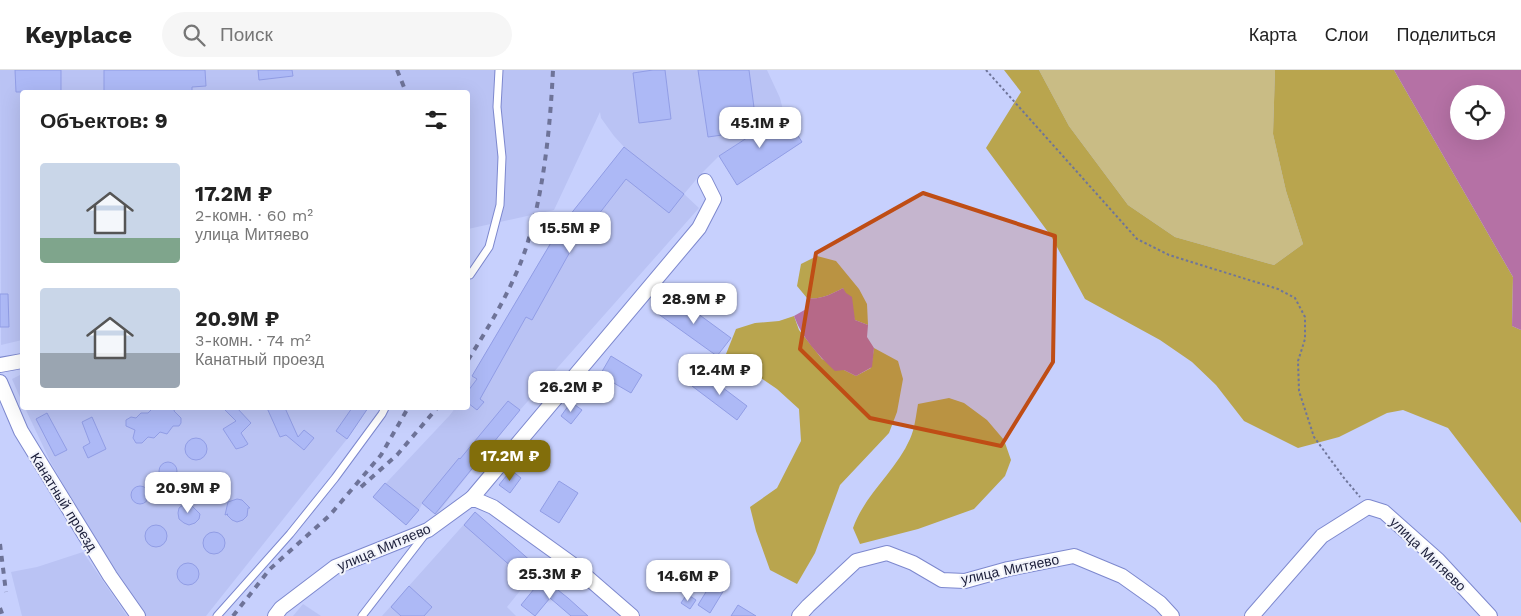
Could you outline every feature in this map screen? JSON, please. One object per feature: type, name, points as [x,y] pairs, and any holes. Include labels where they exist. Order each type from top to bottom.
[{"type":"street","name":"улица Митяево","points":[[275,616],[281,608],[335,567],[428,530],[472,498],[699,228],[714,199],[705,181]]},
{"type":"street","points":[[0,365],[20,361]]},
{"type":"street","name":"Канатный проезд","points":[[0,382],[21,431],[110,576],[138,616]]},
{"type":"street","points":[[472,498],[493,507],[572,564],[632,616]]},
{"type":"street","points":[[1252,616],[1322,536],[1368,506]]},
{"type":"street","name":"улица Митяево","points":[[1368,506],[1384,512],[1438,560],[1490,616]]},
{"type":"street","name":"улица Митяево","points":[[799,616],[856,561],[887,554],[912,563],[942,580],[964,581],[1008,569],[1074,556],[1122,576],[1160,603],[1172,616]]},
{"type":"lane","points":[[470,275],[489,247],[500,205],[502,157],[497,107],[499,70]]},
{"type":"lane","points":[[217,616],[290,534],[336,478],[384,410]]},
{"type":"lane","points":[[362,616],[428,530]]},
{"type":"path","points":[[986,70],[1138,239],[1169,255],[1278,289],[1295,298],[1305,317],[1305,339],[1298,361],[1299,391],[1314,437],[1344,478],[1368,506]]},
{"type":"highlighted area","points":[[923,193],[1055,236],[1053,362],[1001,446],[870,418],[800,349],[816,253]]},
{"type":"shaded area","points":[[0,70],[767,70],[780,98],[784,114],[719,156],[700,175],[684,194],[699,208],[520,410],[436,515],[422,504],[406,525],[373,497],[454,410],[470,410],[470,384],[472,376],[554,235],[624,147],[601,118],[600,112],[554,210],[470,229],[470,90],[20,90],[20,340],[1,345]]},
{"type":"shaded area","points":[[1004,70],[1039,70],[1069,126],[1128,205],[1175,237],[1274,265],[1303,244],[1286,191],[1273,134],[1275,70],[1394,70],[1513,277],[1512,326],[1521,330],[1521,523],[1448,428],[1403,410],[1387,413],[1339,437],[1298,448],[1244,421],[1216,385],[1192,362],[1160,340],[1085,299],[1051,236],[986,148],[1021,92]]},
{"type":"shaded area","points":[[1039,70],[1275,70],[1273,134],[1286,191],[1303,244],[1274,265],[1175,237],[1128,205],[1069,126]]},
{"type":"shaded area","points":[[1394,70],[1521,70],[1521,330],[1512,326],[1513,277]]},
{"type":"shaded area","points":[[817,256],[836,261],[859,289],[867,304],[868,325],[855,320],[843,288],[826,296],[807,298],[797,286],[801,264]]},
{"type":"shaded area","points":[[843,288],[852,297],[855,320],[868,325],[867,337],[874,348],[872,367],[856,376],[844,370],[835,371],[806,339],[794,316],[808,308],[807,298],[821,297]]},
{"type":"shaded area","points":[[794,316],[799,330],[822,359],[856,376],[871,368],[874,348],[898,361],[903,379],[897,412],[889,433],[840,485],[815,553],[797,584],[770,570],[756,531],[750,507],[777,488],[801,441],[799,409],[777,389],[758,376],[725,363],[726,354],[736,329],[755,323],[779,321]]},
{"type":"shaded area","points":[[20,375],[20,397],[12,379]]},
{"type":"shaded area","points":[[949,398],[964,403],[987,420],[1004,440],[1011,460],[1005,476],[974,509],[918,529],[860,544],[853,528],[865,504],[904,451],[913,430],[918,404]]},
{"type":"shaded area","points":[[26,410],[367,410],[347,439],[206,616],[144,616],[94,538],[51,463]]},
{"type":"shaded area","points":[[475,512],[533,563],[544,561],[507,607],[516,616],[382,616]]},
{"type":"shaded area","points":[[83,552],[127,616],[22,616],[11,572],[37,567]]},
{"type":"shaded area","points":[[303,604],[321,616],[293,616]]},
{"type":"building","points":[[15,70],[61,70],[61,90],[20,90],[20,92],[16,92]]},
{"type":"building","points":[[104,70],[205,70],[206,86],[192,87],[192,90],[104,90]]},
{"type":"building","points":[[258,70],[292,70],[293,76],[259,80]]},
{"type":"building","points":[[665,70],[671,119],[639,123],[633,73]]},
{"type":"building","points":[[698,70],[749,70],[757,130],[708,137]]},
{"type":"building","points":[[784,114],[802,142],[737,185],[719,156]]},
{"type":"building","points":[[624,147],[684,194],[669,213],[626,179],[571,250],[532,320],[526,317],[480,399],[484,402],[477,410],[470,405],[470,388],[477,379],[472,376],[554,235]]},
{"type":"building","points":[[0,294],[8,294],[9,327],[0,327]]},
{"type":"building","points":[[671,294],[731,338],[717,356],[657,313]]},
{"type":"building","points":[[611,356],[642,375],[631,393],[600,375]]},
{"type":"building","points":[[702,372],[747,406],[737,420],[692,386]]},
{"type":"building","points":[[508,401],[520,410],[435,514],[422,503]]},
{"type":"building","points":[[571,402],[582,410],[571,424],[561,416]]},
{"type":"building","points":[[151,410],[174,410],[181,418],[181,423],[179,426],[173,426],[167,434],[160,432],[154,438],[148,437],[142,443],[136,443],[133,438],[135,430],[126,426],[126,420],[131,417],[136,418],[141,413],[148,413]]},
{"type":"building","points":[[225,410],[239,410],[251,423],[241,433],[248,444],[236,449],[223,429],[236,421]]},
{"type":"building","points":[[268,410],[286,410],[298,437],[304,430],[314,438],[304,450],[286,435],[280,437]]},
{"type":"building","points":[[351,410],[367,410],[347,439],[336,431]]},
{"type":"building","points":[[47,413],[67,450],[55,456],[36,419]]},
{"type":"building","points":[[92,417],[106,449],[88,458],[83,447],[90,443],[82,422]]},
{"type":"building","points":[[196,438],[204,441],[207,449],[204,457],[196,460],[188,457],[185,449],[188,441]]},
{"type":"building","points":[[168,462],[174,465],[177,471],[174,477],[168,480],[162,477],[159,471],[162,465]]},
{"type":"building","points":[[511,470],[521,478],[510,493],[499,485]]},
{"type":"building","points":[[206,474],[218,474],[222,478],[223,484],[221,493],[212,495],[203,493],[201,484],[202,478]]},
{"type":"building","points":[[559,481],[578,493],[559,523],[540,511]]},
{"type":"building","points":[[385,483],[419,510],[406,525],[373,497]]},
{"type":"building","points":[[140,486],[146,489],[149,495],[146,501],[140,504],[134,501],[131,495],[134,489]]},
{"type":"building","points":[[237,499],[242,500],[250,508],[248,508],[247,516],[237,522],[232,520],[228,514],[225,515],[228,502]]},
{"type":"building","points":[[188,502],[200,514],[199,519],[195,523],[189,525],[179,519],[178,513],[179,508]]},
{"type":"building","points":[[475,512],[533,563],[522,576],[464,525]]},
{"type":"building","points":[[156,525],[164,528],[167,536],[164,544],[156,547],[148,544],[145,536],[148,528]]},
{"type":"building","points":[[214,532],[222,535],[225,543],[222,551],[214,554],[206,551],[203,543],[206,535]]},
{"type":"building","points":[[188,563],[196,566],[199,574],[196,582],[188,585],[180,582],[177,574],[180,566]]},
{"type":"building","points":[[702,566],[727,585],[710,613],[698,605],[709,587],[695,578]]},
{"type":"building","points":[[543,578],[588,616],[571,616],[550,598],[535,616],[521,605]]},
{"type":"building","points":[[409,586],[432,607],[424,616],[401,616],[391,607]]},
{"type":"building","points":[[687,594],[696,600],[690,609],[681,603]]},
{"type":"building","points":[[738,605],[756,616],[731,616]]},
{"type":"railway","points":[[397,70],[405,90]]},
{"type":"railway","points":[[470,357],[508,291],[526,248],[542,182],[553,70]]},
{"type":"railway","points":[[233,616],[270,569],[330,515],[381,455],[407,410]]},
{"type":"railway","points":[[361,487],[397,455],[435,410]]},
{"type":"railway","points":[[0,544],[6,592]]},
{"type":"railway","points":[[0,608],[3,616]]}]
